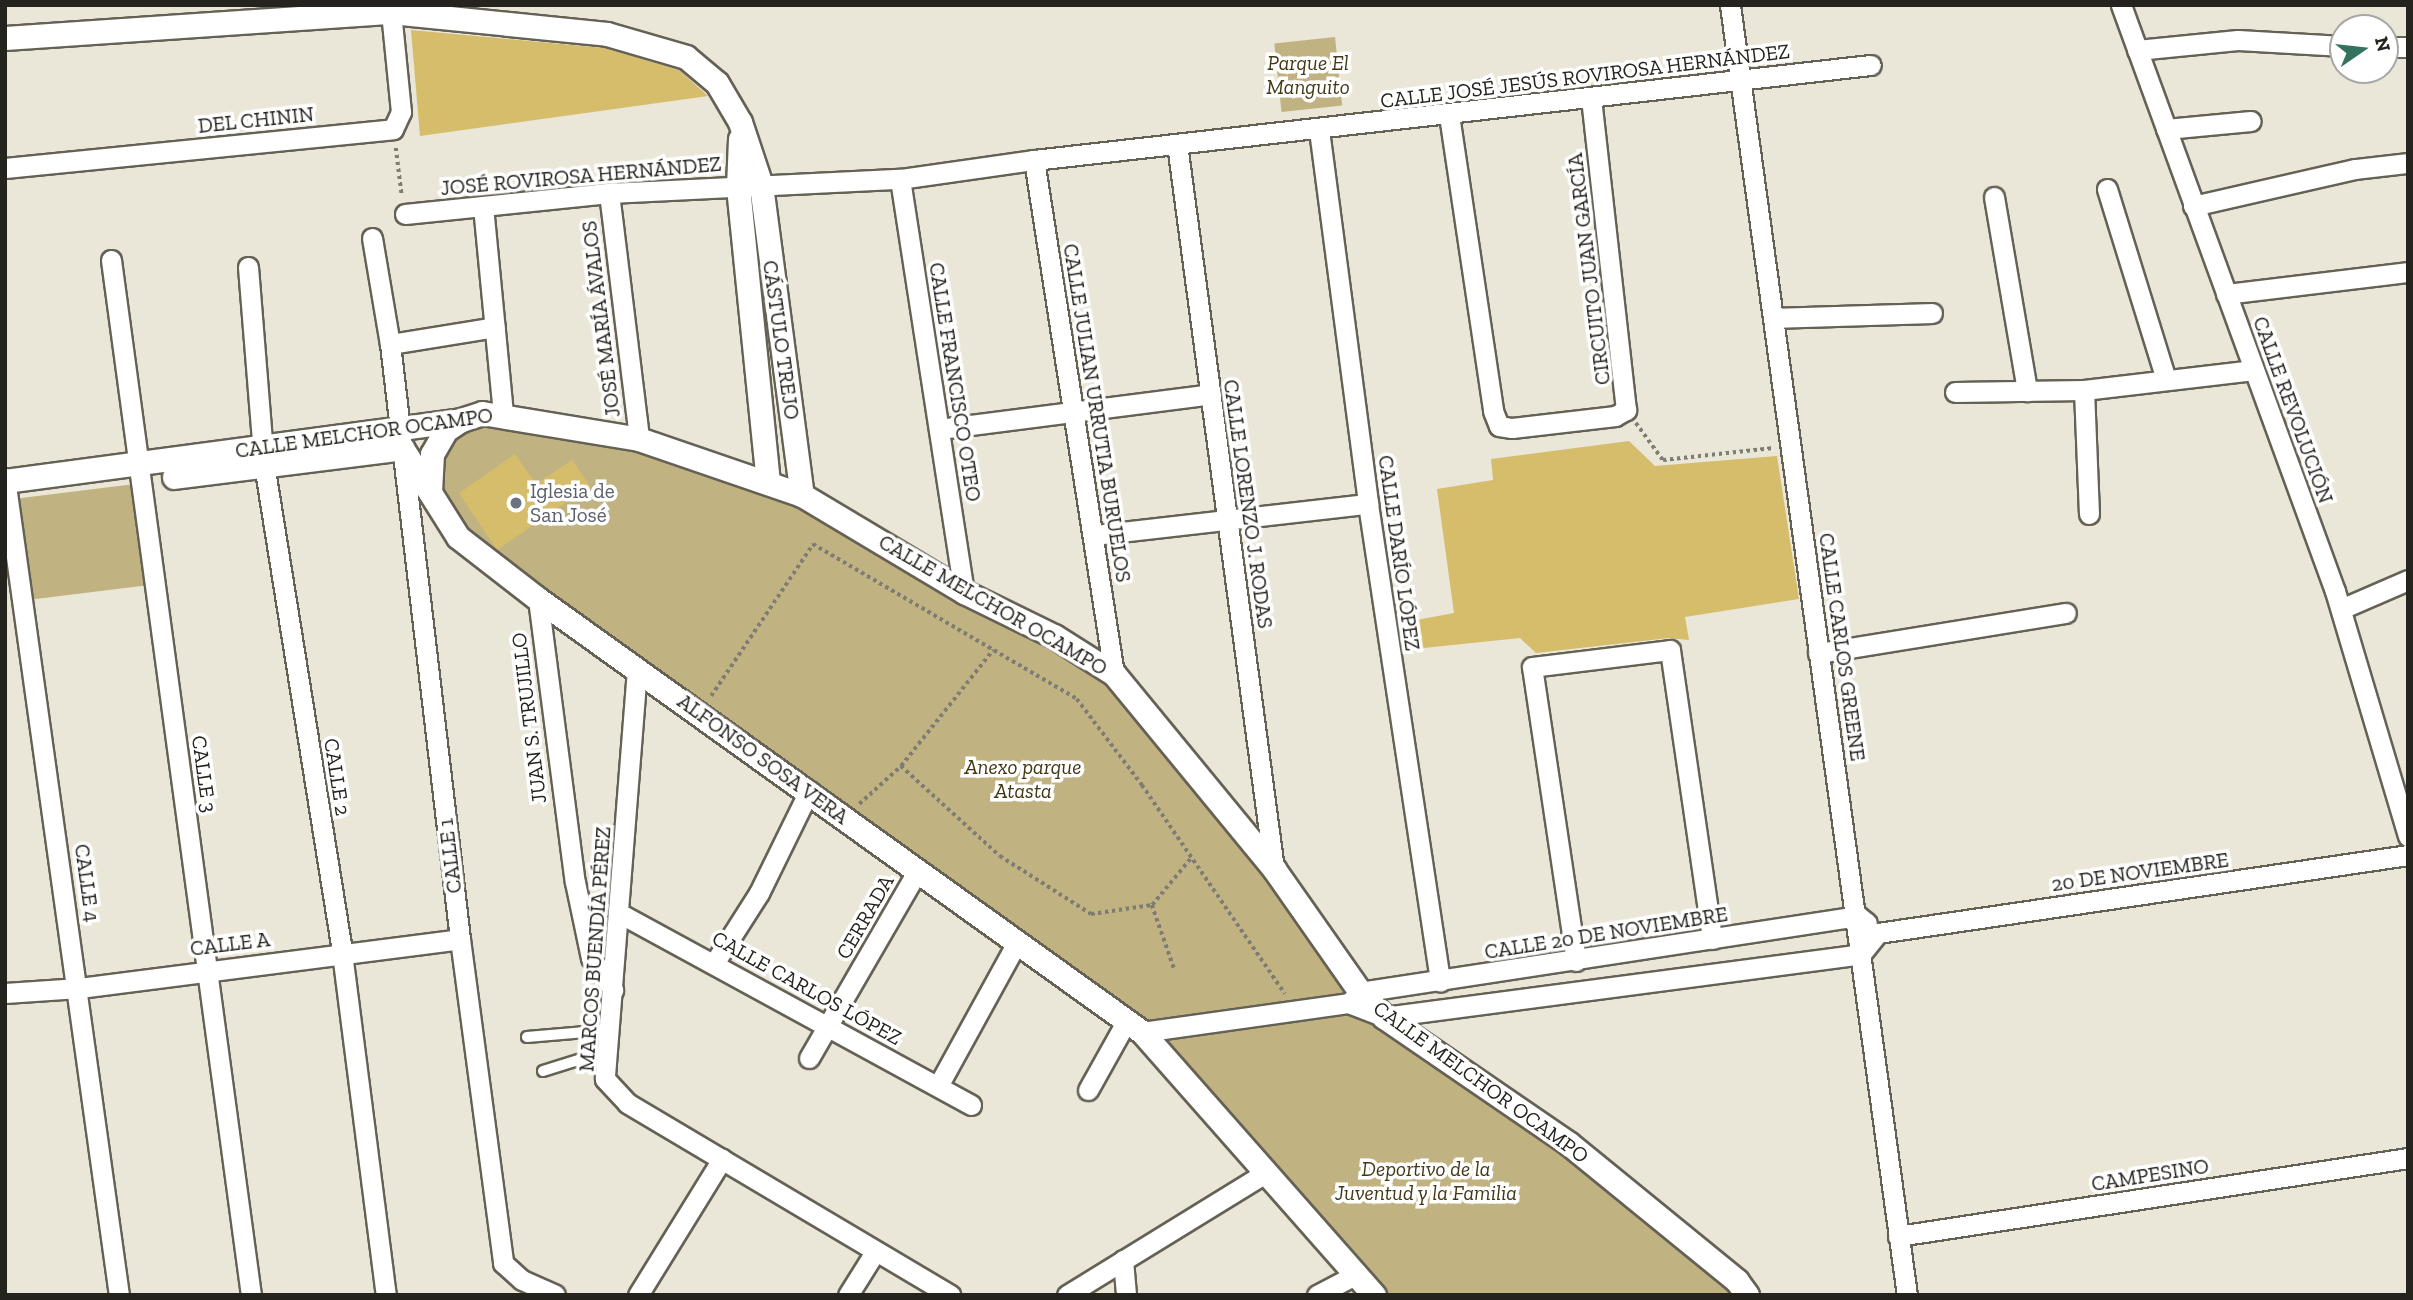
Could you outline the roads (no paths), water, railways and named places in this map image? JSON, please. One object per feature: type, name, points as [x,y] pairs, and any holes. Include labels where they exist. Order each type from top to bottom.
[{"type":"street","name":"CALLE CARLOS GREENE","points":[[1730,5],[1818,653],[1858,916],[1907,1295]]},
{"type":"street","name":"CALLE REVOLUCIÓN","points":[[2120,5],[2341,609],[2408,836]]},
{"type":"street","points":[[5,38],[391,12],[607,34],[686,57],[717,83],[740,122],[750,186]]},
{"type":"street","name":"DEL CHININ","points":[[5,167],[393,129],[401,112],[391,12]]},
{"type":"street","points":[[2137,50],[2238,40],[2329,45]]},
{"type":"street","name":"CALLE JOSÉ JESÚS ROVIROSA HERNÁNDEZ","points":[[750,186],[900,179],[1034,160],[1319,130],[1871,65]]},
{"type":"street","name":"CIRCUITO JUAN GARCÍA","points":[[1450,115],[1493,411],[1499,426],[1615,416],[1626,410],[1591,99]]},
{"type":"street","points":[[2166,129],[2251,121]]},
{"type":"street","name":"CALLE DARÍO LÓPEZ","points":[[1319,130],[1368,504],[1440,982]]},
{"type":"street","name":"CALLE LORENZO J. RODAS","points":[[1177,144],[1274,869]]},
{"type":"street","name":"CALLE JULIAN URRUTIA BURUELOS","points":[[1034,160],[1114,674]]},
{"type":"street","points":[[2193,206],[2355,170],[2408,163]]},
{"type":"street","name":"CALLE FRANCISCO OTEO","points":[[900,179],[964,592]]},
{"type":"street","name":"JOSÉ ROVIROSA HERNÁNDEZ","points":[[405,214],[608,193],[750,186]]},
{"type":"street","name":"CÁSTULO TREJO","points":[[750,186],[768,480]]},
{"type":"street","name":"CÁSTULO TREJO","points":[[750,186],[802,495]]},
{"type":"street","points":[[2107,189],[2166,380]]},
{"type":"street","name":"JOSÉ MARÍA ÁVALOS","points":[[608,193],[639,439]]},
{"type":"street","points":[[1994,197],[2027,391]]},
{"type":"street","points":[[484,206],[503,414]]},
{"type":"street","name":"CALLE 1","points":[[372,238],[404,446],[460,939],[503,1263],[522,1280],[555,1295]]},
{"type":"street","name":"CALLE 3","points":[[111,260],[137,474],[209,968],[251,1295]]},
{"type":"street","name":"CALLE 2","points":[[248,267],[264,456],[342,953],[386,1295]]},
{"type":"street","points":[[2226,294],[2408,272]]},
{"type":"street","points":[[1773,318],[1932,313]]},
{"type":"street","points":[[390,344],[495,327]]},
{"type":"street","points":[[1955,391],[2084,390],[2254,370]]},
{"type":"street","points":[[2084,390],[2089,514]]},
{"type":"street","points":[[939,429],[1211,394]]},
{"type":"street","name":"CALLE MELCHOR OCAMPO","points":[[6,487],[137,474],[264,456],[404,446],[482,413],[503,414],[639,439],[768,480],[802,495],[964,592],[1054,636],[1114,674],[1274,869],[1354,998],[1568,1143],[1737,1282],[1747,1295]]},
{"type":"street","points":[[431,497],[428,474],[432,454],[446,430],[461,420]]},
{"type":"street","name":"ALFONSO SOSA VERA","points":[[404,446],[431,497],[458,537],[538,599],[1134,1027],[1268,1172],[1374,1295]]},
{"type":"street","name":"CALLE 4","points":[[6,487],[79,988],[119,1295]]},
{"type":"street","points":[[1094,535],[1368,504]]},
{"type":"street","points":[[2341,609],[2408,580]]},
{"type":"street","name":"JUAN S. TRUJILLO","points":[[538,599],[575,882],[590,958],[613,990]]},
{"type":"street","points":[[1818,653],[2066,612]]},
{"type":"street","points":[[1576,961],[1532,667],[1670,650],[1712,939]]},
{"type":"street","name":"MARCOS BUENDÍA PÉREZ","points":[[637,669],[605,1079],[626,1103],[950,1295]]},
{"type":"street","points":[[715,962],[759,892],[808,791]]},
{"type":"street","name":"20 DE NOVIEMBRE","points":[[1878,933],[2408,855]]},
{"type":"street","name":"CERRADA","points":[[809,1058],[917,872]]},
{"type":"street","name":"CALLE CARLOS LÓPEZ","points":[[619,913],[715,962],[827,1027],[971,1105]]},
{"type":"street","points":[[1384,1017],[1861,954],[1878,933],[1858,916]]},
{"type":"street","name":"CALLE 20 DE NOVIEMBRE","points":[[1354,998],[1858,916]]},
{"type":"street","name":"CALLE A","points":[[5,993],[79,988],[209,968],[460,939]]},
{"type":"street","points":[[938,1086],[1016,944]]},
{"type":"street","points":[[1088,1090],[1134,1027],[1296,1010],[1354,998]]},
{"type":"street","name":"CAMPESINO","points":[[1898,1236],[2408,1158]]},
{"type":"street","points":[[638,1295],[722,1159]]},
{"type":"street","points":[[1066,1295],[1268,1172]]},
{"type":"street","points":[[848,1295],[875,1252]]},
{"type":"street","points":[[1123,1260],[1126,1295]]},
{"type":"street","points":[[1317,1295],[1357,1274]]},
{"type":"lane","points":[[527,1037],[609,1030]]},
{"type":"lane","points":[[543,1071],[607,1051]]},
{"type":"place","name":"Iglesia de San José","points":[[516,503]]},
{"type":"park label","name":"Parque El Manguito","points":[[1308,75]]},
{"type":"park label","name":"Anexo parque Atasta","points":[[1023,779]]},
{"type":"park label","name":"Deportivo de la Juventud y la Familia","points":[[1426,1181]]}]
